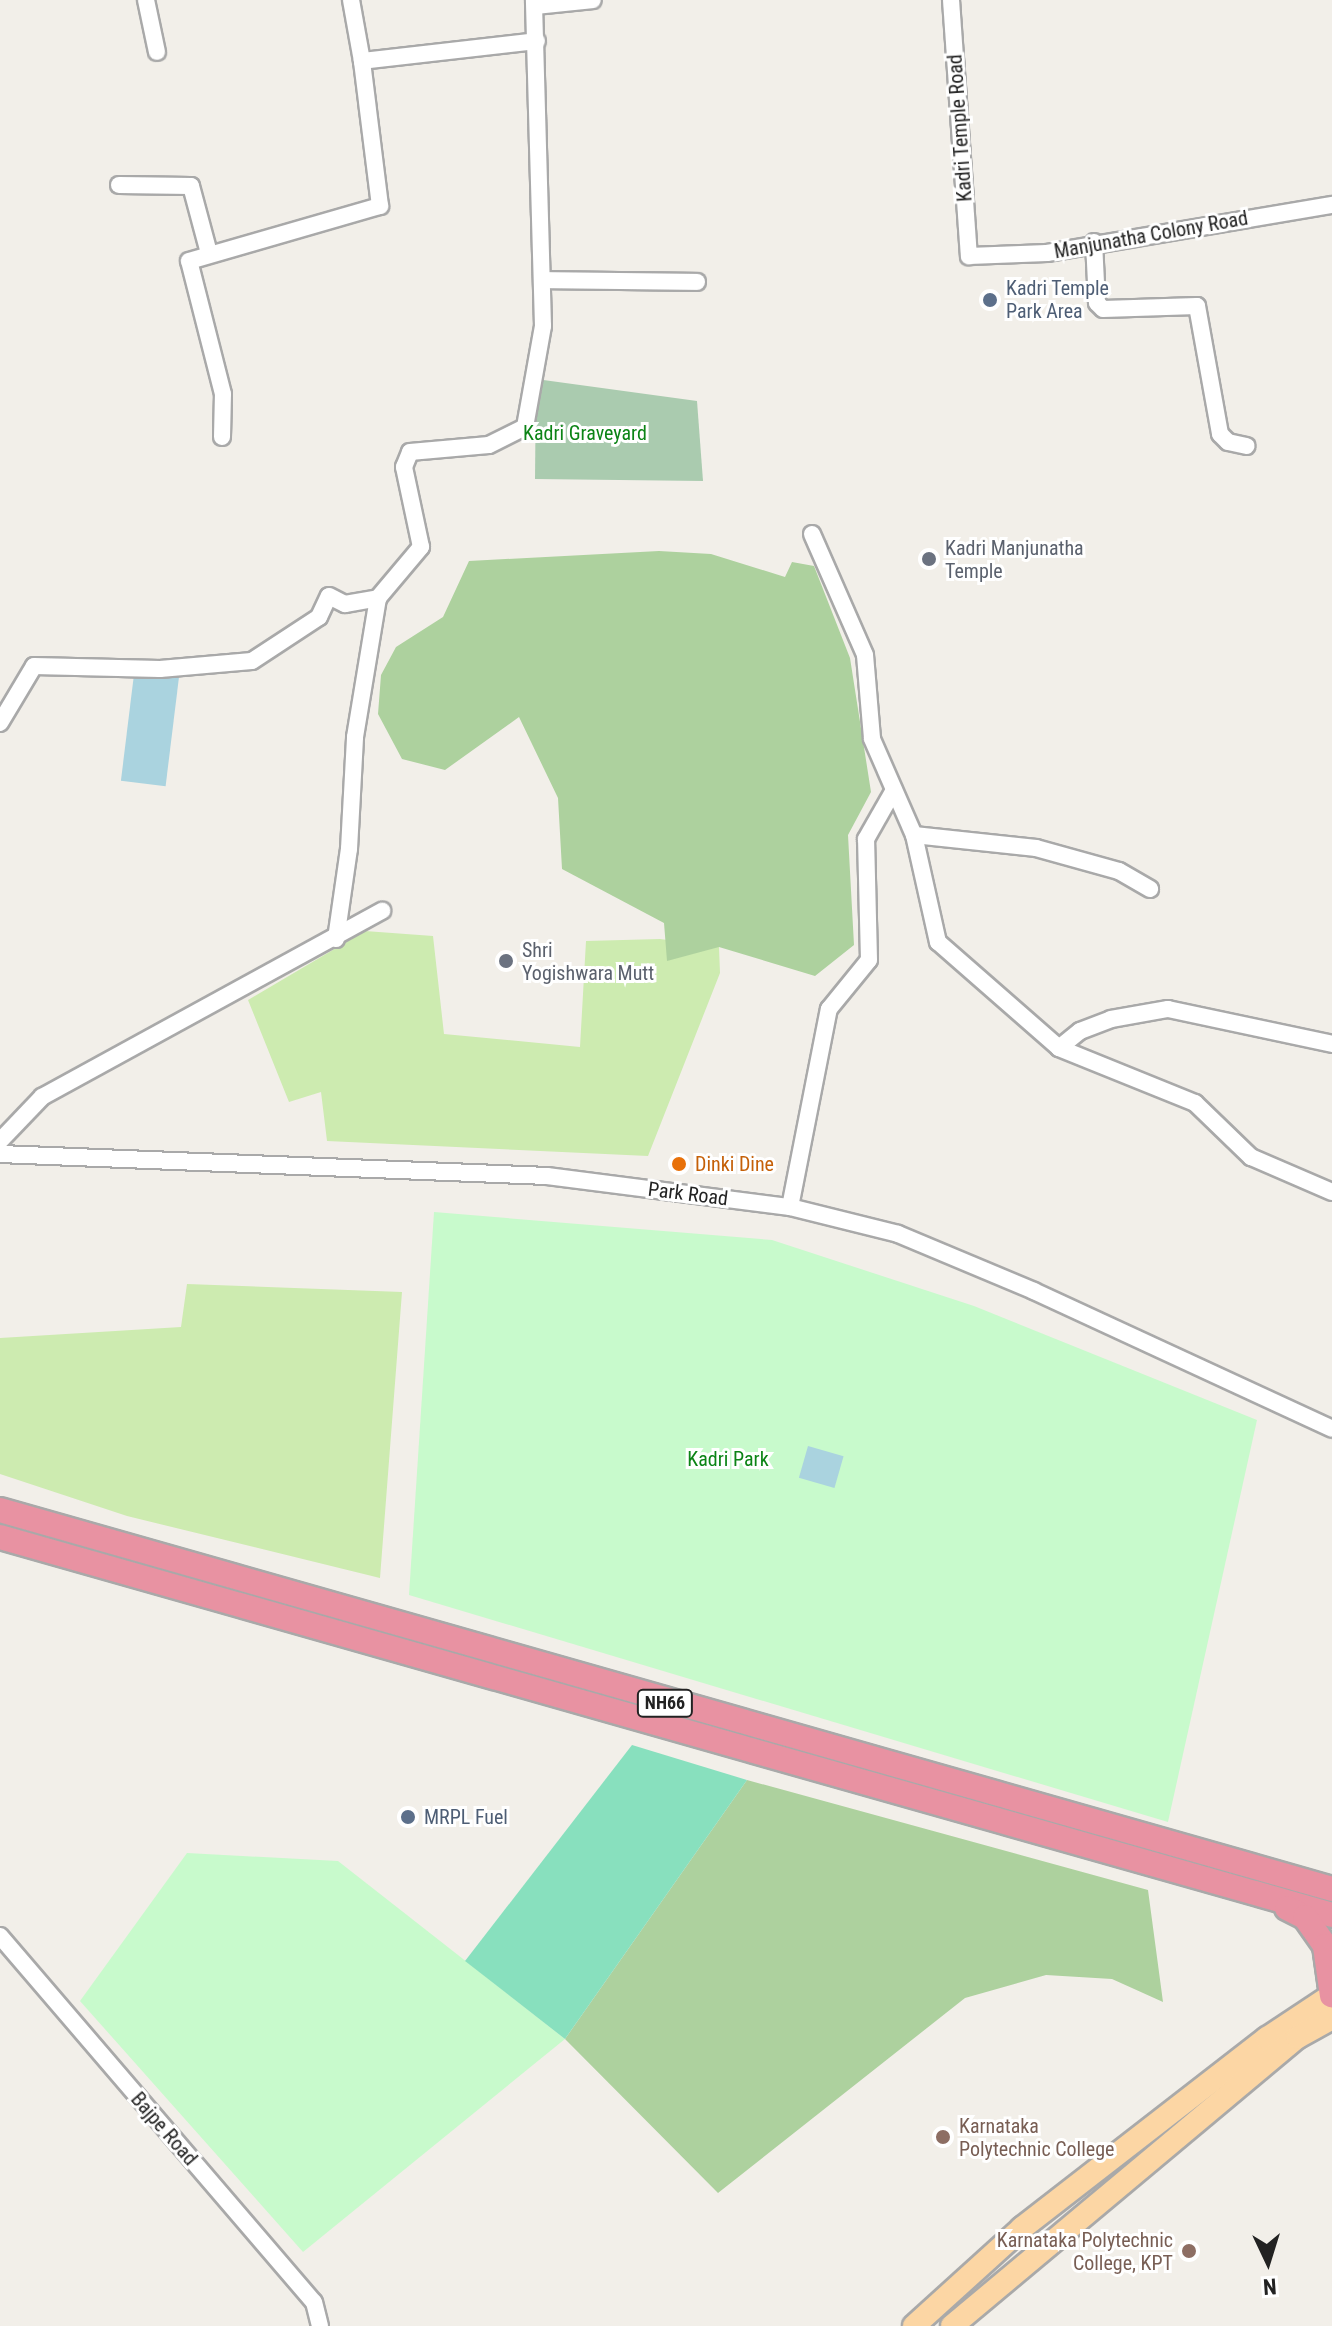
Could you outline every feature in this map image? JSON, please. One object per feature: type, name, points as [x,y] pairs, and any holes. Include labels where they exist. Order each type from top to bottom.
[{"type":"highway","name":"NH66","points":[[0,1510],[1332,1889]]},
{"type":"highway","name":"NH66","points":[[0,1537],[1332,1915]]},
{"type":"highway","points":[[1266,1897],[1305,1917],[1325,1946],[1332,1996]]},
{"type":"main road","points":[[952,2326],[1304,2024],[1332,1996]]},
{"type":"main road","points":[[914,2326],[1022,2228],[1304,2024],[1332,2018]]},
{"type":"street","points":[[146,0],[157,52]]},
{"type":"street","points":[[222,437],[223,394],[189,261],[380,206],[351,0]]},
{"type":"street","points":[[336,939],[349,849],[355,737],[378,598],[421,547],[404,467],[410,452],[489,445],[525,427],[541,356],[535,3],[593,0]]},
{"type":"street","name":"Kadri Temple Road","points":[[951,0],[969,256]]},
{"type":"street","points":[[362,61],[537,41]]},
{"type":"street","points":[[119,185],[191,186],[209,253]]},
{"type":"street","name":"Manjunatha Colony Road","points":[[969,256],[1047,253],[1094,242],[1332,205]]},
{"type":"street","points":[[1094,242],[1097,303],[1103,309],[1197,306],[1220,434],[1228,442],[1247,446]]},
{"type":"street","points":[[542,280],[697,282]]},
{"type":"street","points":[[812,534],[865,655],[872,739],[914,835],[938,942],[1059,1048],[1195,1103],[1251,1157],[1332,1192]]},
{"type":"street","points":[[0,723],[34,666],[160,669],[252,661],[319,617],[329,596],[345,604],[378,598]]},
{"type":"street","points":[[790,1207],[829,1009],[869,960],[866,839],[894,790]]},
{"type":"street","points":[[914,835],[1036,848],[1119,871],[1150,889]]},
{"type":"street","points":[[0,1141],[42,1097],[336,939],[382,911]]},
{"type":"street","points":[[1059,1048],[1080,1031],[1111,1019],[1168,1009],[1332,1044]]},
{"type":"street","name":"Park Road","points":[[0,1154],[547,1176],[790,1207],[925,1246],[1332,1429]]},
{"type":"street","name":"Bajpe Road","points":[[0,1936],[314,2302],[320,2326]]},
{"type":"green space","name":"Kadri Graveyard","points":[[536,379],[697,401],[703,481],[535,479]]},
{"type":"green space","points":[[659,551],[711,554],[785,577],[792,562],[814,566],[850,658],[871,792],[848,835],[854,945],[815,976],[719,947],[667,961],[664,923],[562,869],[558,798],[519,717],[445,770],[402,759],[378,714],[381,675],[396,647],[443,617],[469,561]]},
{"type":"green space","points":[[365,931],[433,936],[444,1034],[580,1047],[586,941],[660,939],[719,947],[720,973],[648,1156],[327,1141],[321,1092],[289,1102],[248,1000]]},
{"type":"green space","name":"Kadri Park","points":[[434,1212],[772,1240],[974,1306],[1257,1420],[1168,1822],[409,1595]]},
{"type":"green space","points":[[187,1284],[402,1292],[380,1578],[127,1516],[0,1474],[0,1338],[181,1327]]},
{"type":"green space","points":[[632,1745],[747,1780],[565,2039],[465,1961]]},
{"type":"green space","points":[[747,1780],[1148,1890],[1163,2002],[1112,1979],[1046,1975],[965,1998],[718,2193],[565,2039]]},
{"type":"green space","points":[[187,1853],[338,1861],[565,2039],[303,2252],[80,2001]]},
{"type":"water","points":[[134,672],[179,677],[166,786],[121,781]]},
{"type":"water","points":[[808,1446],[844,1456],[834,1488],[799,1478]]},
{"type":"place","name":"Kadri Temple Park Area","points":[[990,300]]},
{"type":"place","name":"Kadri Manjunatha Temple","points":[[929,559]]},
{"type":"place","name":"Shri Yogishwara Mutt","points":[[506,961]]},
{"type":"place","name":"Dinki Dine","points":[[679,1164]]},
{"type":"place","name":"MRPL Fuel","points":[[408,1817]]},
{"type":"place","name":"Karnataka Polytechnic College","points":[[943,2137]]},
{"type":"place","name":"Karnataka Polytechnic College, KPT","points":[[1189,2251]]}]
